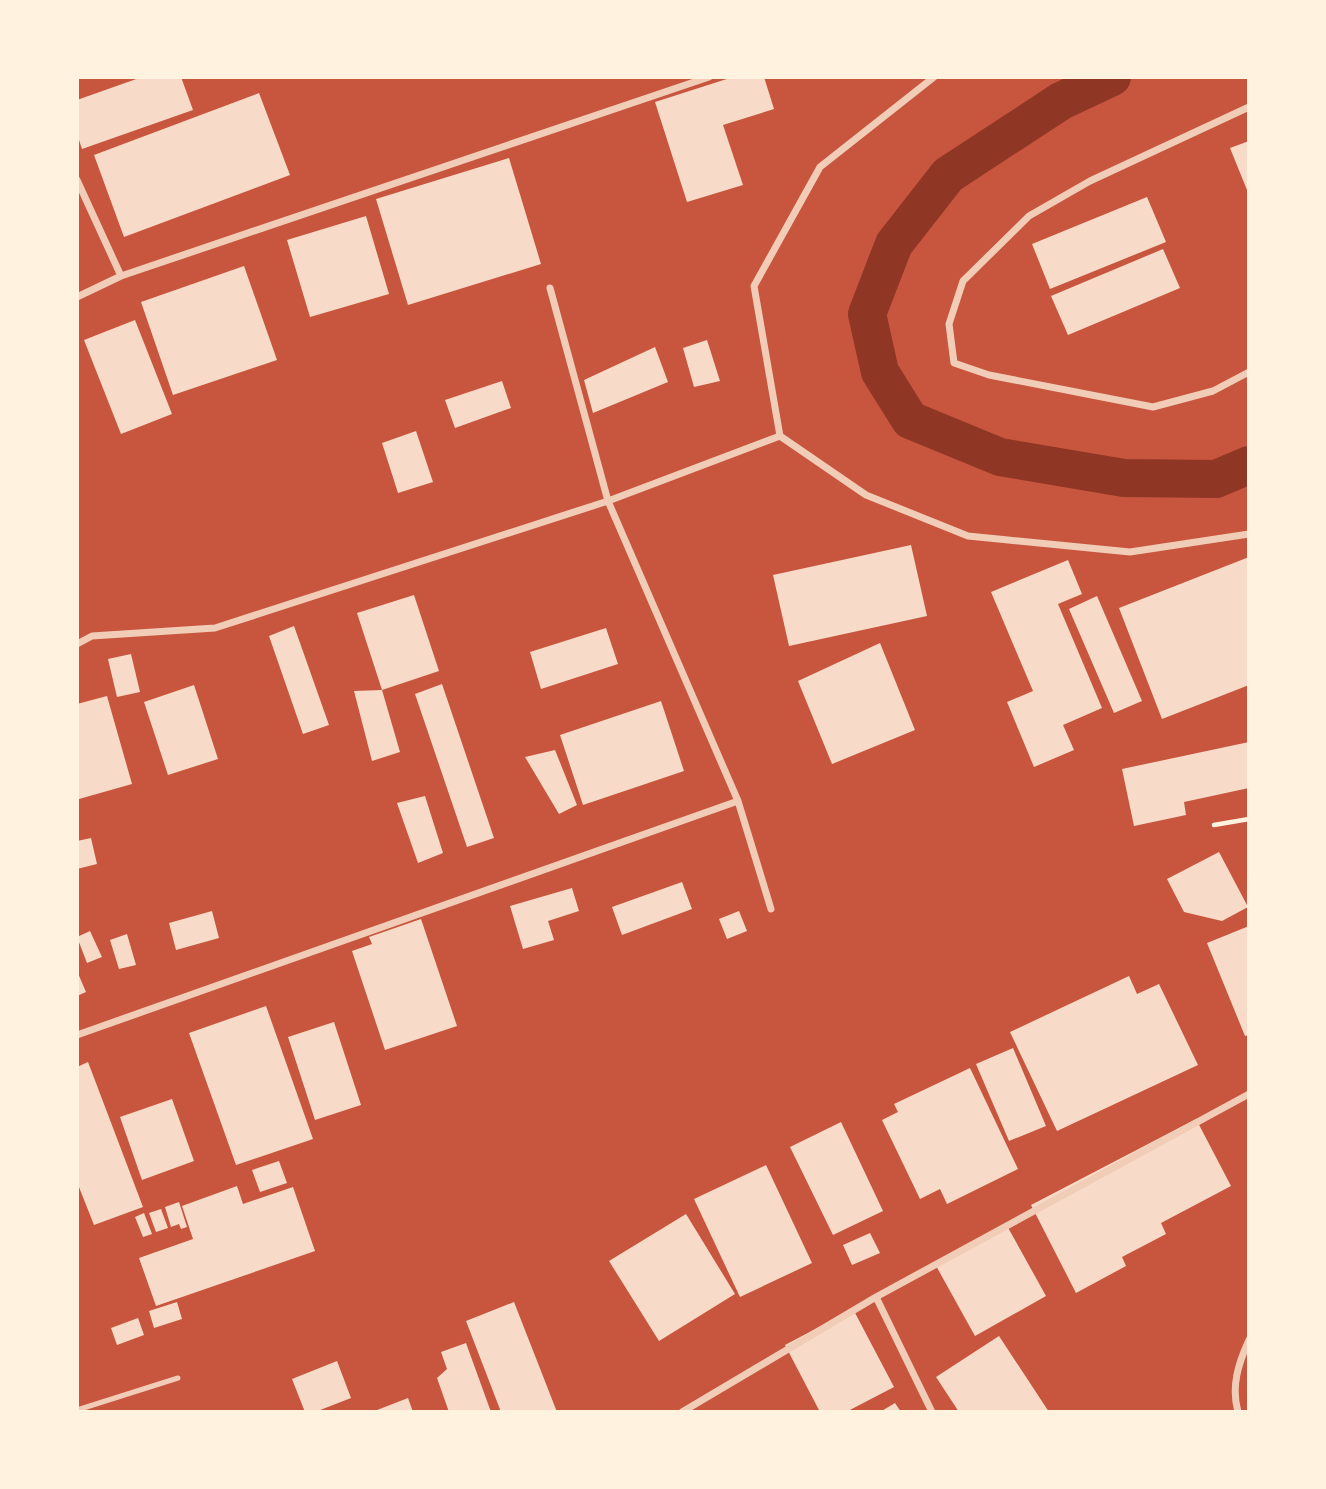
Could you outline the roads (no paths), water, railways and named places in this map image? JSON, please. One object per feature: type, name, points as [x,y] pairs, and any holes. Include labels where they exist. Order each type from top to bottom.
[{"type":"street","points":[[77,298],[121,276],[709,77]]},
{"type":"street","points":[[934,77],[820,167],[754,286],[780,436],[866,495],[968,536],[1130,552],[1249,534]]},
{"type":"street","points":[[1249,107],[1090,181],[1028,216],[963,281],[949,324],[954,363],[989,375],[1153,407],[1213,391],[1249,372]]},
{"type":"street","points":[[77,180],[121,276]]},
{"type":"street","points":[[550,288],[608,501],[738,801],[771,909]]},
{"type":"street","points":[[77,644],[92,636],[215,628],[608,501],[780,436]]},
{"type":"street","points":[[77,1035],[738,801]]},
{"type":"street","points":[[682,1412],[876,1297],[1249,1094]]},
{"type":"street","points":[[876,1297],[932,1412]]},
{"type":"street","points":[[1238,1412],[1233,1394],[1240,1359],[1249,1340]]},
{"type":"lane","points":[[77,1410],[178,1378]]},
{"type":"waterway","points":[[1112,77],[1061,101],[948,175],[894,244],[867,314],[880,372],[910,420],[1000,457],[1124,478],[1216,479],[1249,465]]}]
